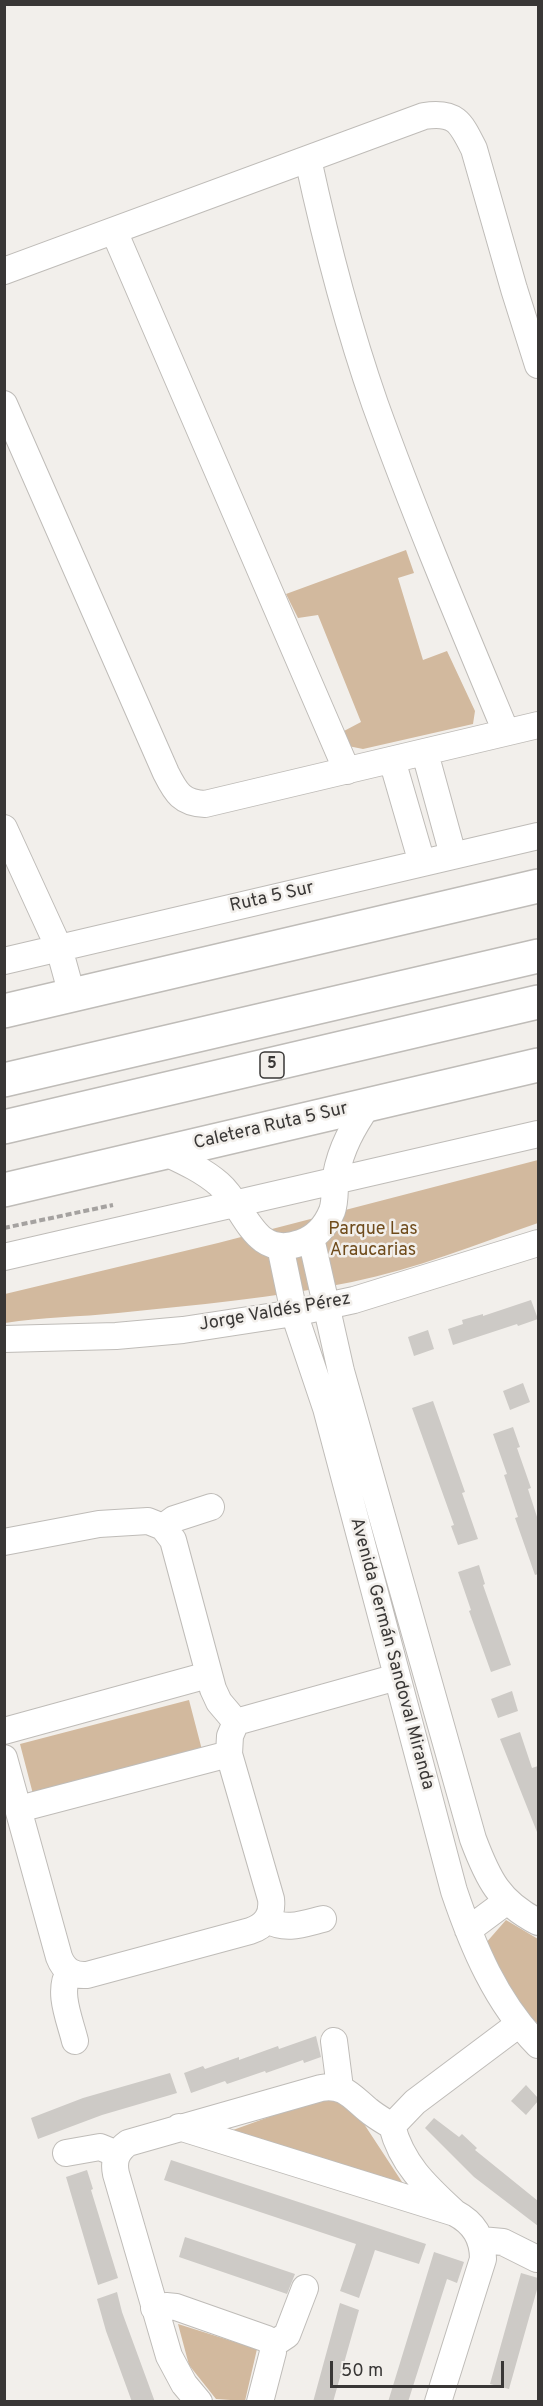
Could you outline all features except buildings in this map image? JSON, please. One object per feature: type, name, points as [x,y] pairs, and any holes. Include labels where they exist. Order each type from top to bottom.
[{"type":"main road","points":[[4,1011],[538,886]]},
{"type":"main road","points":[[4,1080],[538,957]]},
{"type":"main road","name":"5","points":[[4,1127],[538,1002]]},
{"type":"main road","name":"Caletera Ruta 5 Sur","points":[[4,1190],[538,1065]]},
{"type":"street","points":[[4,272],[424,116],[440,113],[453,116],[464,128],[474,149],[538,365]]},
{"type":"street","points":[[308,159],[341,298],[375,403],[449,594],[506,732]]},
{"type":"street","points":[[114,231],[347,771]]},
{"type":"street","points":[[4,404],[166,773],[181,796],[192,803],[206,804],[538,725]]},
{"type":"street","points":[[425,753],[453,855]]},
{"type":"street","points":[[392,760],[422,863]]},
{"type":"street","points":[[4,828],[59,948],[72,995]]},
{"type":"street","name":"Ruta 5 Sur","points":[[4,961],[538,836]]},
{"type":"street","points":[[164,1152],[205,1173],[223,1187],[253,1232],[270,1244],[296,1245],[311,1238],[327,1222],[332,1212],[335,1181],[344,1145],[368,1105]]},
{"type":"street","points":[[4,1257],[538,1134]]},
{"type":"street","name":"Avenida Germán Sandoval Miranda","points":[[311,1238],[341,1371],[473,1839],[489,1878],[507,1901],[538,1922]]},
{"type":"street","name":"Jorge Valdés Pérez","points":[[4,1339],[116,1336],[183,1330],[294,1313],[327,1306],[538,1243]]},
{"type":"street","name":"Avenida Germán Sandoval Miranda","points":[[280,1246],[294,1313],[326,1408],[454,1891],[468,1930],[499,1995],[519,2024],[538,2045]]},
{"type":"street","points":[[163,1527],[174,1519],[211,1508]]},
{"type":"street","points":[[4,1542],[99,1524],[148,1521],[163,1527],[173,1540],[208,1675],[219,1702],[236,1722]]},
{"type":"street","points":[[359,1534],[385,1526]]},
{"type":"street","points":[[4,1731],[208,1675]]},
{"type":"street","points":[[236,1722],[397,1677]]},
{"type":"street","points":[[4,1758],[59,1957],[64,1968],[81,1975],[250,1931],[263,1925],[267,1920],[272,1906],[271,1899],[229,1754],[230,1736],[236,1722]]},
{"type":"street","points":[[18,1809],[229,1754]]},
{"type":"street","points":[[468,1930],[507,1901]]},
{"type":"street","points":[[267,1920],[288,1927],[323,1919]]},
{"type":"street","points":[[69,1972],[64,1991],[75,2041]]},
{"type":"street","points":[[393,2126],[415,2102],[519,2024]]},
{"type":"street","points":[[334,2041],[340,2088]]},
{"type":"street","points":[[199,2402],[175,2369],[163,2338],[116,2174],[117,2154],[128,2143],[179,2127],[321,2088],[340,2088],[349,2092],[368,2110],[393,2126],[412,2188]]},
{"type":"street","points":[[228,2142],[225,2127],[227,2118],[233,2112]]},
{"type":"street","points":[[179,2127],[228,2142],[412,2188],[471,2224],[481,2240],[483,2249],[481,2268],[438,2402]]},
{"type":"street","points":[[66,2153],[100,2147],[117,2154]]},
{"type":"street","points":[[481,2240],[503,2242],[537,2259]]},
{"type":"street","points":[[272,2345],[287,2335],[305,2288]]},
{"type":"street","points":[[154,2308],[176,2307],[267,2339],[272,2345],[272,2359],[260,2402]]},
{"type":"green space","points":[[406,550],[414,573],[398,578],[423,660],[447,651],[475,711],[473,724],[363,749],[348,746],[344,731],[361,722],[318,615],[298,618],[286,594]]},
{"type":"green space","name":"Parque Las Araucarias","points":[[538,1160],[538,1223],[423,1263],[376,1277],[264,1297],[5,1323],[5,1294],[218,1243]]},
{"type":"green space","points":[[189,1700],[202,1750],[33,1794],[20,1744]]},
{"type":"green space","points":[[506,1920],[538,1939],[538,2024],[526,2013],[485,1944]]},
{"type":"green space","points":[[313,2101],[349,2101],[404,2185],[233,2130]]},
{"type":"green space","points":[[178,2324],[257,2349],[245,2401],[216,2399],[189,2365]]}]
